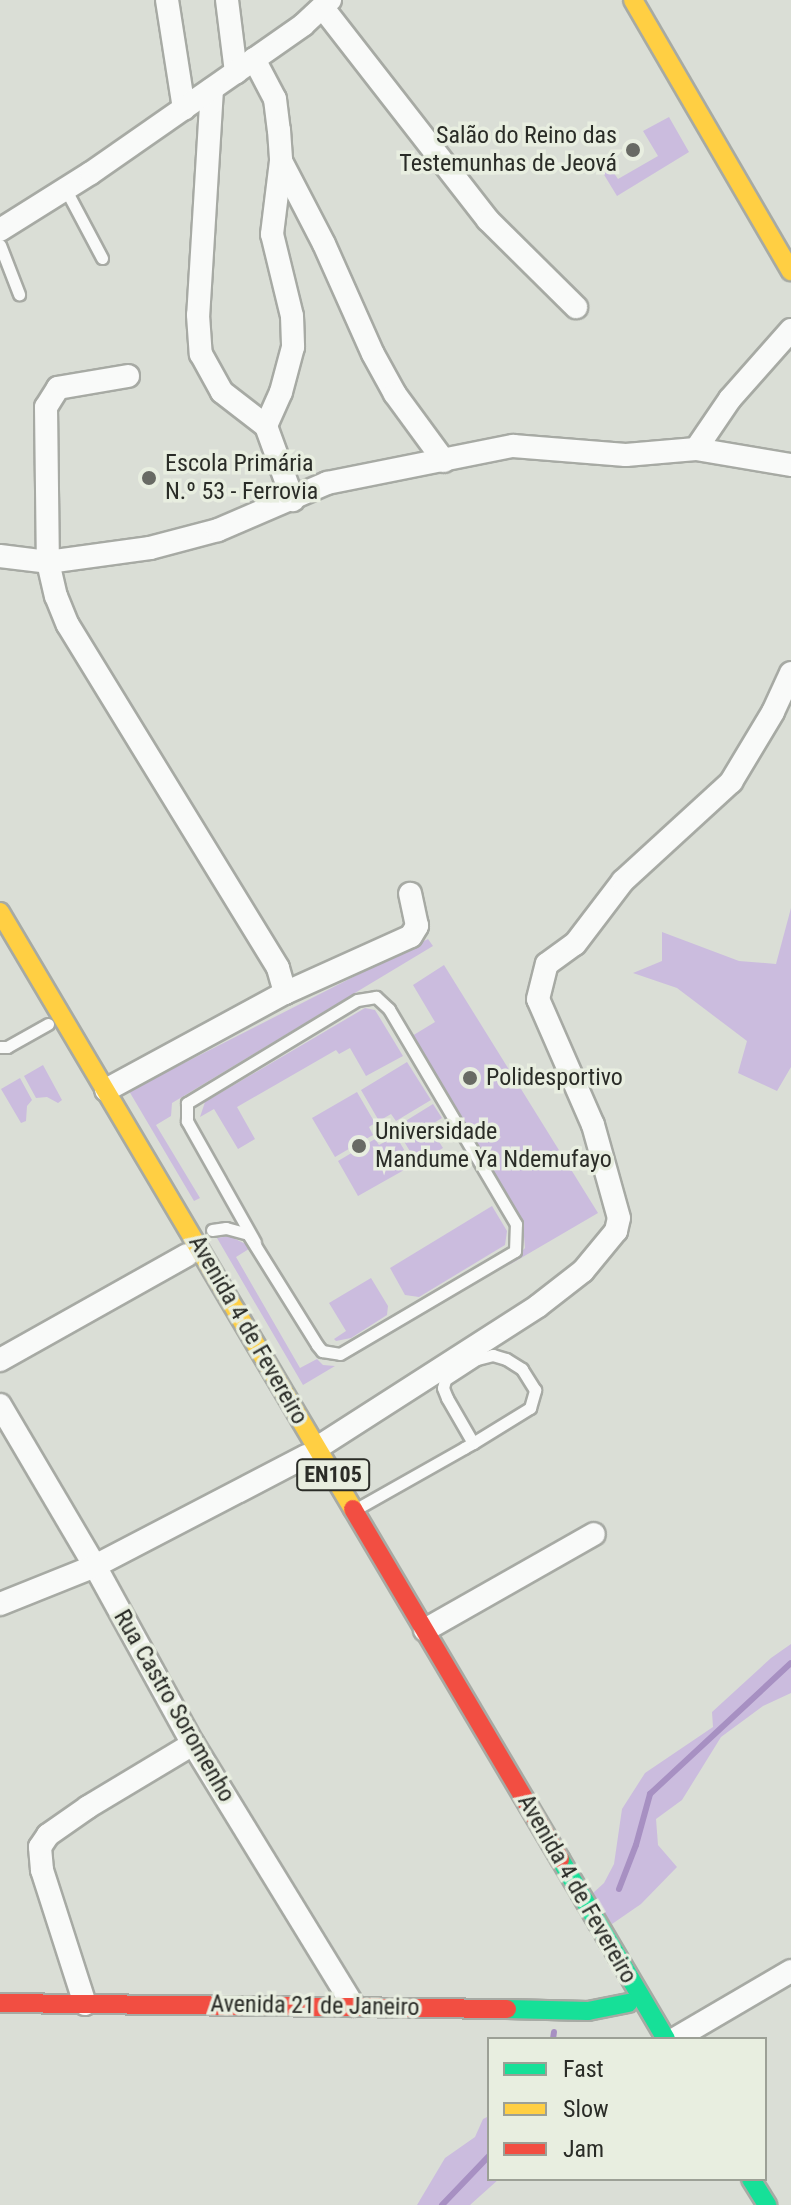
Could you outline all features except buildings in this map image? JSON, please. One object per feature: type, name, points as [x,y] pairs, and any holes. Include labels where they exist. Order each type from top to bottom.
[{"type":"main road","points":[[633,0],[791,271]]},
{"type":"main road","name":"Avenida 4 de Fevereiro","points":[[0,912],[198,1242],[312,1452],[649,2037]]},
{"type":"main road","name":"Avenida 4 de Fevereiro","points":[[0,945],[48,1024],[198,1242]]},
{"type":"main road","name":"Avenida 4 de Fevereiro","points":[[312,1452],[354,1510],[665,2037]]},
{"type":"main road","name":"Avenida 21 de Janeiro","points":[[0,2003],[353,2005],[588,2011],[628,2003]]},
{"type":"main road","points":[[734,2181],[748,2205]]},
{"type":"main road","points":[[752,2181],[767,2205]]},
{"type":"street","points":[[167,0],[184,109]]},
{"type":"street","points":[[227,0],[245,66],[275,99],[281,161],[272,234],[292,316],[293,347],[281,392],[266,426]]},
{"type":"street","points":[[0,230],[66,190],[184,109],[326,4],[488,220],[576,307]]},
{"type":"street","points":[[212,89],[198,315],[201,354],[222,392],[266,426],[293,500]]},
{"type":"street","points":[[281,161],[324,244],[373,354],[395,394],[444,461]]},
{"type":"street","points":[[696,449],[730,399],[791,330]]},
{"type":"street","points":[[128,376],[58,388],[46,407],[48,562],[68,625],[278,968],[285,993]]},
{"type":"street","points":[[0,556],[48,562],[150,548],[218,530],[327,483],[513,446],[626,455],[696,449],[791,465]]},
{"type":"street","points":[[0,1604],[95,1566],[312,1452],[538,1306],[583,1271],[616,1231],[619,1218],[593,1125],[538,999],[547,964],[575,944],[623,881],[731,782],[773,712],[791,673]]},
{"type":"street","points":[[106,1090],[285,993],[411,936],[417,926],[410,894]]},
{"type":"street","points":[[0,1360],[198,1242]]},
{"type":"street","name":"Rua Castro Soromenho","points":[[0,1405],[95,1566],[193,1744],[353,2005]]},
{"type":"street","points":[[425,1630],[594,1534]]},
{"type":"street","points":[[85,2004],[42,1870],[40,1847],[48,1835],[88,1807],[193,1744]]},
{"type":"street","points":[[678,2037],[791,1971]]},
{"type":"lane","points":[[66,190],[102,258]]},
{"type":"lane","points":[[0,245],[19,294]]},
{"type":"lane","points":[[376,997],[389,1009],[516,1224],[519,1243],[507,1259],[340,1354],[322,1351],[317,1345],[255,1242],[187,1121],[187,1103],[357,1000],[376,997]]},
{"type":"lane","points":[[2,1049],[48,1024]]},
{"type":"lane","points":[[198,1242],[230,1214],[231,1200]]},
{"type":"lane","points":[[198,1242],[237,1229],[255,1242]]},
{"type":"lane","points":[[354,1510],[473,1443],[530,1408],[535,1400],[535,1390],[522,1369],[506,1359],[493,1355],[477,1359],[445,1380],[443,1388],[447,1398],[473,1443]]},
{"type":"shaded area","points":[[669,117],[689,152],[617,196],[595,160],[602,156],[618,179],[658,156],[643,131]]},
{"type":"shaded area","points":[[791,908],[791,1067],[777,1091],[738,1073],[747,1041],[677,988],[633,973],[662,961],[662,932],[739,961],[776,964]]},
{"type":"shaded area","points":[[428,939],[433,946],[172,1103],[171,1116],[156,1125],[200,1198],[194,1201],[129,1091]]},
{"type":"shaded area","points":[[444,965],[598,1213],[509,1265],[525,1248],[523,1224],[412,1036],[435,1022],[413,985]]},
{"type":"shaded area","points":[[365,1008],[375,1010],[403,1056],[366,1076],[350,1048],[339,1054],[336,1050],[237,1107],[255,1139],[238,1149],[214,1109],[200,1117],[205,1102]]},
{"type":"shaded area","points":[[407,1062],[431,1100],[396,1121],[391,1114],[379,1121],[361,1090]]},
{"type":"shaded area","points":[[43,1065],[62,1100],[58,1103],[47,1097],[36,1098],[24,1076]]},
{"type":"shaded area","points":[[20,1078],[32,1100],[27,1106],[26,1121],[21,1123],[1,1089]]},
{"type":"shaded area","points":[[357,1092],[375,1123],[369,1127],[373,1135],[335,1157],[312,1118]]},
{"type":"shaded area","points":[[433,1104],[442,1118],[429,1126],[443,1148],[417,1163],[399,1133],[403,1131],[399,1125]]},
{"type":"shaded area","points":[[396,1136],[413,1165],[358,1196],[338,1161],[375,1139],[379,1145]]},
{"type":"shaded area","points":[[492,1206],[507,1231],[505,1245],[419,1297],[405,1295],[390,1268]]},
{"type":"shaded area","points":[[229,1236],[252,1247],[236,1257],[300,1368],[317,1359],[323,1365],[335,1366],[303,1385],[217,1238]]},
{"type":"shaded area","points":[[371,1278],[388,1306],[387,1315],[351,1338],[336,1341],[334,1339],[346,1331],[329,1303]]},
{"type":"shaded area","points":[[791,1644],[791,1693],[763,1706],[721,1737],[682,1800],[656,1819],[658,1845],[677,1867],[641,1904],[612,1924],[592,1894],[604,1883],[614,1864],[622,1809],[645,1773],[713,1727],[712,1712],[771,1658]]},
{"type":"shaded area","points":[[487,2117],[487,2181],[497,2181],[470,2205],[417,2205],[445,2158],[475,2137],[483,2119]]},
{"type":"waterway","points":[[619,1889],[636,1845],[650,1794],[791,1663]]},
{"type":"waterway","points":[[553,2037],[554,2032]]},
{"type":"waterway","points":[[442,2205],[487,2158]]},
{"type":"traffic: fast","points":[[560,1859],[665,2037]]},
{"type":"traffic: fast","points":[[507,2009],[588,2011],[628,2003]]},
{"type":"traffic: fast","points":[[752,2181],[767,2205]]},
{"type":"traffic: slow","points":[[633,0],[791,271]]},
{"type":"traffic: slow","points":[[0,912],[353,1509]]},
{"type":"traffic: jam","points":[[353,1509],[560,1859]]},
{"type":"traffic: jam","points":[[0,2003],[507,2009]]},
{"type":"place","name":"Salão do Reino das Testemunhas de Jeová","points":[[633,150]]},
{"type":"place","name":"Escola Primária N.º 53 - Ferrovia","points":[[149,478]]},
{"type":"place","name":"Polidesportivo","points":[[470,1078]]},
{"type":"place","name":"Universidade Mandume Ya Ndemufayo","points":[[359,1146]]}]
